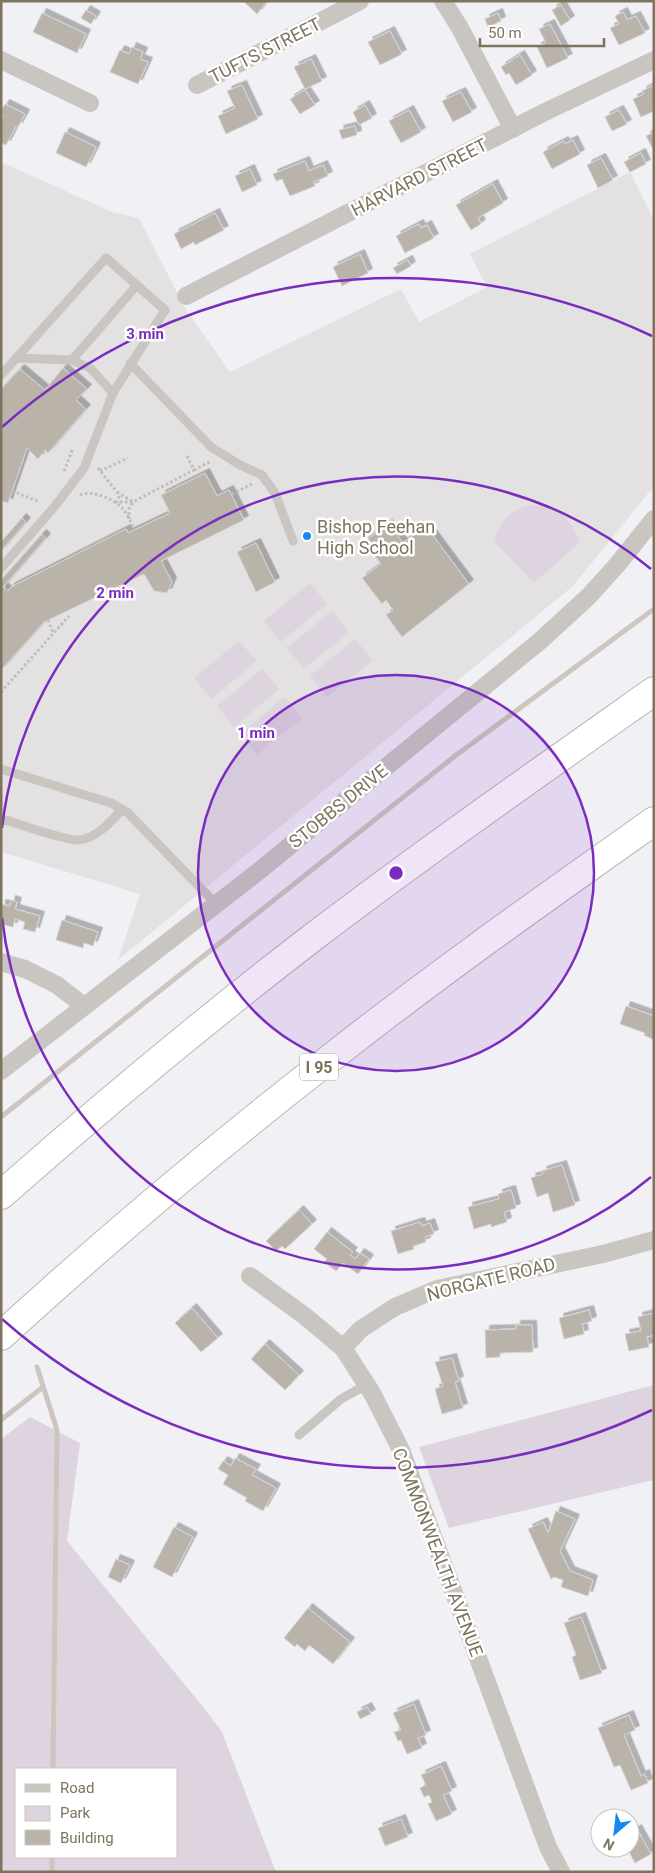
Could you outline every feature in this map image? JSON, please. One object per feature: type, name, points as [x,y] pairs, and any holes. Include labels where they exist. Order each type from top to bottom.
[{"type":"highway","points":[[1,1195],[128,1086],[308,941],[417,860],[654,691]]},
{"type":"highway","name":"I 95","points":[[1,1336],[144,1211],[328,1060],[470,952],[654,820]]},
{"type":"street","name":"TUFTS STREET","points":[[197,85],[360,1]]},
{"type":"street","points":[[443,1],[460,28],[513,129]]},
{"type":"street","points":[[1,60],[90,103]]},
{"type":"street","name":"HARVARD STREET","points":[[186,296],[513,129],[654,60]]},
{"type":"street","name":"STOBBS DRIVE","points":[[1,1071],[216,904],[540,641],[589,596],[654,519]]},
{"type":"street","points":[[1,962],[25,969],[57,984],[84,1006]]},
{"type":"street","name":"NORGATE ROAD","points":[[342,1348],[360,1329],[395,1307],[437,1289],[603,1254],[654,1240]]},
{"type":"street","name":"COMMONWEALTH AVENUE","points":[[250,1276],[306,1317],[342,1348],[366,1384],[401,1450],[548,1847],[561,1872]]},
{"type":"lane","points":[[1,375],[106,258],[165,310],[130,363],[113,393],[84,468],[56,506],[1,568]]},
{"type":"lane","points":[[72,360],[137,285]]},
{"type":"lane","points":[[16,358],[72,360],[90,368],[113,393]]},
{"type":"lane","points":[[130,363],[211,447],[240,466],[262,475],[275,493],[293,541]]},
{"type":"lane","points":[[1,769],[80,792],[122,809],[216,904]]},
{"type":"lane","points":[[1,818],[78,841],[93,836],[109,824],[122,809]]},
{"type":"lane","points":[[300,1435],[341,1399],[366,1384]]},
{"type":"path","points":[[61,478],[73,448]]},
{"type":"path","points":[[114,502],[133,502],[194,470],[186,454]]},
{"type":"path","points":[[128,458],[99,470],[117,492],[133,502]]},
{"type":"path","points":[[12,491],[40,502]]},
{"type":"path","points":[[117,492],[123,510]]},
{"type":"path","points":[[74,500],[84,493],[98,494],[114,502],[123,510],[135,530]]},
{"type":"path","points":[[36,506],[45,496]]},
{"type":"path","points":[[129,519],[129,509],[133,502]]},
{"type":"path","points":[[1,692],[69,616]]},
{"type":"path","points":[[48,620],[54,633]]},
{"type":"shaded area","name":"Bishop Feehan High School","points":[[1,162],[112,212],[139,218],[186,310],[230,372],[401,289],[419,322],[487,287],[470,254],[630,172],[654,220],[654,486],[573,586],[118,960],[140,894],[1,852]]},
{"type":"green space","points":[[530,505],[547,507],[562,514],[572,526],[579,543],[534,583],[494,541],[499,528],[507,517],[517,510]]},
{"type":"green space","points":[[310,583],[327,604],[281,642],[264,621]]},
{"type":"green space","points":[[332,611],[349,632],[304,669],[287,648]]},
{"type":"green space","points":[[355,639],[373,660],[327,697],[310,676]]},
{"type":"green space","points":[[239,641],[257,661],[211,699],[194,678]]},
{"type":"green space","points":[[262,669],[279,689],[234,727],[217,706]]},
{"type":"green space","points":[[285,697],[302,718],[257,755],[240,734]]},
{"type":"green space","points":[[654,1385],[654,1480],[449,1528],[419,1447]]},
{"type":"green space","points":[[30,1417],[80,1443],[67,1541],[222,1732],[276,1872],[1,1872],[1,1439]]},
{"type":"building","points":[[243,1],[267,1],[257,14]]},
{"type":"building","points":[[561,5],[570,20],[561,26],[552,10]]},
{"type":"building","points":[[86,10],[96,16],[91,24],[81,18]]},
{"type":"building","points":[[623,12],[627,20],[636,16],[645,33],[619,45],[610,28],[619,24],[615,16]]},
{"type":"building","points":[[42,13],[86,34],[77,53],[33,32]]},
{"type":"building","points":[[498,13],[501,21],[488,27],[485,19]]},
{"type":"building","points":[[550,24],[568,58],[547,68],[537,47],[546,43],[539,29]]},
{"type":"building","points":[[390,31],[402,54],[380,65],[368,42]]},
{"type":"building","points":[[132,47],[143,52],[140,59],[148,62],[138,84],[110,72],[120,50],[129,54]]},
{"type":"building","points":[[520,55],[532,75],[516,85],[509,73],[506,75],[501,67]]},
{"type":"building","points":[[311,59],[322,81],[305,89],[294,67]]},
{"type":"building","points":[[242,85],[258,119],[226,134],[218,116],[235,108],[227,91]]},
{"type":"building","points":[[654,85],[654,111],[641,117],[633,99],[644,94],[642,91]]},
{"type":"building","points":[[305,90],[315,105],[300,114],[290,99]]},
{"type":"building","points":[[461,92],[472,112],[453,122],[442,101]]},
{"type":"building","points":[[5,104],[25,114],[6,145],[1,143],[1,120],[3,117],[1,111]]},
{"type":"building","points":[[365,105],[372,118],[359,125],[353,112]]},
{"type":"building","points":[[409,110],[421,132],[401,143],[389,121]]},
{"type":"building","points":[[619,110],[627,124],[612,131],[605,117]]},
{"type":"building","points":[[355,126],[357,135],[342,139],[339,130]]},
{"type":"building","points":[[65,132],[96,147],[86,167],[56,153]]},
{"type":"building","points":[[654,132],[654,151],[646,136]]},
{"type":"building","points":[[573,140],[580,154],[552,169],[543,152],[564,141],[565,144]]},
{"type":"building","points":[[641,153],[646,164],[630,172],[624,162]]},
{"type":"building","points":[[601,158],[613,180],[598,188],[587,165]]},
{"type":"building","points":[[305,161],[309,171],[323,165],[328,176],[313,182],[315,186],[290,196],[282,179],[276,181],[273,174]]},
{"type":"building","points":[[250,169],[257,185],[242,192],[235,176]]},
{"type":"building","points":[[493,184],[503,203],[478,218],[481,224],[471,230],[456,205]]},
{"type":"building","points":[[215,213],[224,230],[195,245],[194,242],[181,249],[174,234]]},
{"type":"building","points":[[419,224],[421,228],[427,225],[434,238],[405,253],[396,236]]},
{"type":"building","points":[[360,254],[368,273],[342,286],[333,267]]},
{"type":"building","points":[[408,260],[411,266],[397,274],[393,268]]},
{"type":"building","points":[[63,368],[87,389],[76,400],[86,409],[48,453],[45,450],[38,459],[27,448],[8,503],[1,501],[1,389],[20,369],[45,390]]},
{"type":"building","points":[[205,473],[217,496],[229,490],[244,520],[161,561],[172,582],[167,593],[154,591],[144,574],[44,622],[1,670],[1,585],[8,591],[11,587],[126,529],[128,533],[170,513],[161,495]]},
{"type":"building","points":[[22,518],[26,522],[1,551],[1,542]]},
{"type":"building","points":[[388,524],[403,543],[426,526],[469,584],[402,637],[386,615],[393,610],[386,600],[382,604],[362,578],[381,564],[364,542]]},
{"type":"building","points":[[42,534],[46,538],[3,587],[1,580]]},
{"type":"building","points":[[256,543],[275,582],[256,592],[237,552]]},
{"type":"building","points":[[11,900],[17,902],[15,909],[40,916],[35,932],[23,929],[25,922],[15,919],[13,927],[1,924],[1,904],[10,906]]},
{"type":"building","points":[[62,920],[98,932],[93,946],[84,943],[83,948],[56,940]]},
{"type":"building","points":[[626,1006],[654,1016],[654,1040],[644,1035],[645,1033],[620,1024]]},
{"type":"building","points":[[562,1165],[575,1205],[553,1212],[548,1193],[537,1197],[531,1178],[543,1174],[542,1171]]},
{"type":"building","points":[[511,1190],[516,1208],[504,1212],[507,1222],[491,1227],[491,1224],[474,1229],[468,1207],[499,1199],[498,1194]]},
{"type":"building","points":[[299,1210],[312,1224],[285,1249],[282,1246],[276,1251],[266,1241]]},
{"type":"building","points":[[420,1222],[422,1226],[430,1223],[434,1234],[425,1237],[426,1242],[413,1246],[414,1249],[398,1254],[391,1231]]},
{"type":"building","points":[[327,1232],[353,1252],[350,1255],[355,1259],[360,1253],[369,1259],[358,1274],[343,1263],[336,1271],[324,1262],[327,1259],[314,1249]]},
{"type":"building","points":[[192,1308],[218,1338],[201,1352],[175,1323]]},
{"type":"building","points":[[589,1310],[592,1321],[582,1324],[584,1334],[564,1339],[559,1318]]},
{"type":"building","points":[[654,1313],[654,1335],[647,1337],[649,1347],[629,1351],[625,1334],[641,1331],[638,1317]]},
{"type":"building","points":[[516,1325],[532,1325],[533,1352],[500,1353],[500,1357],[486,1358],[485,1330],[516,1329]]},
{"type":"building","points":[[265,1344],[299,1375],[285,1390],[251,1359]]},
{"type":"building","points":[[452,1358],[459,1381],[455,1382],[463,1408],[442,1414],[435,1389],[443,1386],[435,1362]]},
{"type":"building","points":[[235,1458],[256,1469],[252,1475],[276,1488],[263,1511],[245,1501],[247,1498],[223,1484],[228,1475],[218,1469],[223,1461],[231,1466]]},
{"type":"building","points":[[556,1511],[575,1519],[560,1551],[570,1571],[593,1580],[588,1596],[561,1587],[563,1580],[554,1577],[551,1579],[528,1529],[543,1522],[548,1533]]},
{"type":"building","points":[[174,1527],[193,1537],[172,1577],[153,1567]]},
{"type":"building","points":[[116,1559],[130,1565],[121,1583],[108,1577]]},
{"type":"building","points":[[308,1608],[350,1642],[333,1664],[309,1645],[305,1651],[297,1644],[295,1647],[284,1638]]},
{"type":"building","points":[[581,1617],[602,1673],[580,1680],[572,1657],[576,1655],[564,1623]]},
{"type":"building","points":[[414,1704],[426,1735],[418,1738],[422,1748],[407,1754],[401,1740],[398,1741],[394,1732],[401,1730],[393,1713]]},
{"type":"building","points":[[367,1707],[371,1714],[360,1719],[357,1712]]},
{"type":"building","points":[[629,1715],[635,1730],[624,1735],[641,1776],[645,1774],[648,1783],[631,1790],[620,1765],[614,1767],[598,1728]]},
{"type":"building","points":[[441,1766],[452,1791],[443,1795],[452,1814],[436,1821],[428,1804],[432,1802],[429,1795],[424,1797],[420,1788],[426,1785],[421,1775]]},
{"type":"building","points":[[401,1819],[408,1837],[385,1846],[378,1828]]},
{"type":"building","points":[[640,1834],[651,1854],[635,1863],[632,1858],[640,1858]]},
{"type":"waterway","points":[[1,1117],[455,756],[654,609]]},
{"type":"waterway","points":[[37,1367],[57,1430],[53,1768]]},
{"type":"waterway","points":[[1,1420],[43,1387]]},
{"type":"waterway","points":[[52,1858],[52,1872]]},
{"type":"place","name":"Bishop Feehan High School","points":[[307,536]]}]
